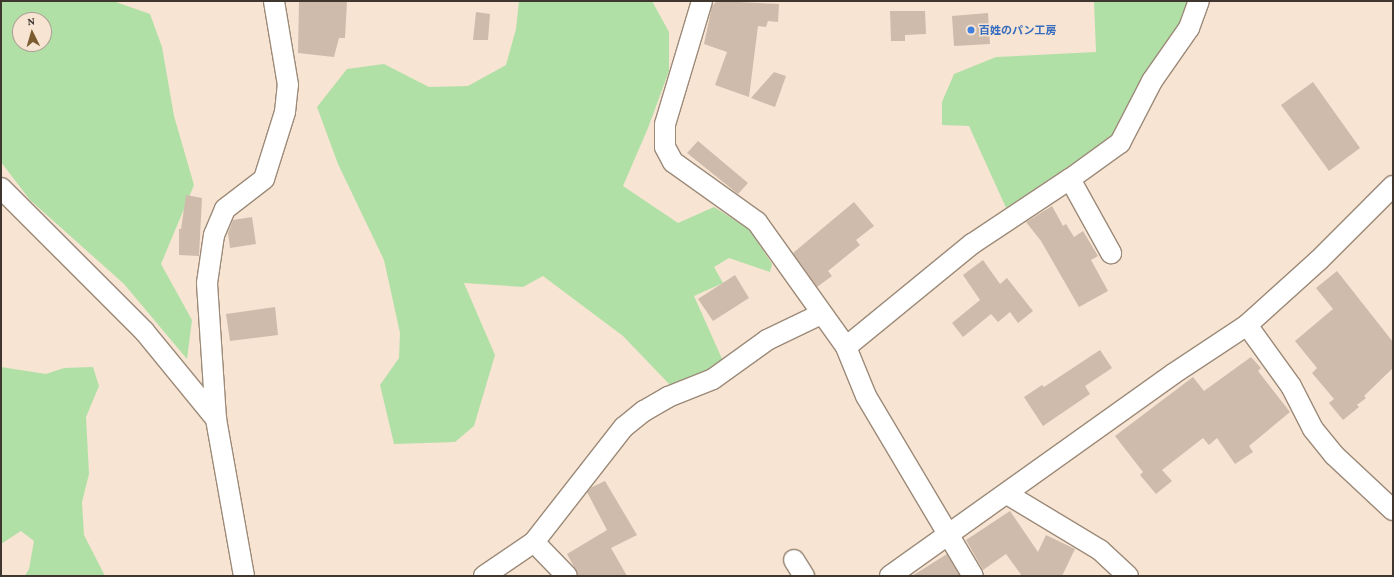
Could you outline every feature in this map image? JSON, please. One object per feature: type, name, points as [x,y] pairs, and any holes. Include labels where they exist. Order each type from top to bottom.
[{"type":"street","points":[[244,576],[216,418],[207,283],[214,235],[225,209],[264,179],[285,112],[288,85],[274,1]]},
{"type":"street","points":[[702,1],[665,124],[665,147],[673,162],[757,222],[821,314],[846,347],[866,396],[973,576]]},
{"type":"street","points":[[846,347],[972,244],[1070,179],[1120,143],[1152,81],[1189,28],[1199,1]]},
{"type":"street","points":[[1070,179],[1111,253]]},
{"type":"street","points":[[890,576],[1007,494],[1173,374],[1247,325],[1319,260],[1393,186]]},
{"type":"street","points":[[1,188],[144,331],[216,418]]},
{"type":"street","points":[[484,576],[534,542],[624,427],[644,411],[668,397],[713,379],[766,340],[821,314]]},
{"type":"street","points":[[1247,325],[1291,386],[1313,429],[1334,455],[1393,510]]},
{"type":"street","points":[[1007,494],[1100,550],[1128,576]]},
{"type":"street","points":[[534,542],[567,576]]},
{"type":"green space","points":[[1,1],[113,1],[150,14],[162,47],[174,116],[194,185],[161,264],[192,320],[187,359],[124,284],[30,200],[1,162]]},
{"type":"green space","points":[[519,1],[652,1],[669,32],[669,71],[648,128],[623,186],[678,223],[714,207],[749,229],[772,264],[770,272],[729,258],[714,267],[723,283],[694,296],[723,361],[695,381],[672,387],[623,336],[543,276],[523,287],[464,283],[495,355],[474,426],[455,442],[394,444],[380,385],[399,358],[400,333],[384,260],[338,164],[317,107],[347,69],[384,64],[429,87],[468,86],[506,65],[516,29]]},
{"type":"green space","points":[[1094,1],[1192,1],[1174,39],[1116,138],[1007,210],[969,126],[942,125],[942,102],[954,74],[996,57],[1096,52]]},
{"type":"green space","points":[[1,367],[46,374],[64,368],[93,367],[99,386],[86,417],[89,474],[82,502],[84,535],[105,576],[25,576],[29,569],[34,541],[21,531],[1,544]]},
{"type":"building","points":[[299,1],[347,1],[345,38],[339,38],[334,57],[298,53]]},
{"type":"building","points":[[717,1],[779,4],[778,22],[768,21],[766,27],[758,26],[749,97],[715,85],[727,52],[704,44],[712,6]]},
{"type":"building","points":[[890,11],[925,11],[926,34],[905,35],[905,41],[891,41]]},
{"type":"building","points":[[476,12],[490,14],[488,40],[473,40]]},
{"type":"building","name":"百姓のパン工房","points":[[988,13],[990,44],[954,46],[952,16]]},
{"type":"building","points":[[774,72],[786,76],[775,107],[751,98]]},
{"type":"building","points":[[1313,82],[1360,148],[1329,171],[1281,105]]},
{"type":"building","points":[[698,141],[748,183],[738,194],[687,153]]},
{"type":"building","points":[[186,195],[202,198],[199,256],[179,255],[179,229],[181,229]]},
{"type":"building","points":[[854,202],[874,226],[856,240],[860,245],[828,271],[832,276],[817,287],[793,253]]},
{"type":"building","points":[[1052,206],[1063,226],[1066,224],[1074,237],[1083,231],[1098,256],[1091,260],[1108,291],[1079,307],[1041,241],[1026,222]]},
{"type":"building","points":[[252,217],[256,244],[230,248],[228,233],[233,220]]},
{"type":"building","points":[[983,260],[1000,284],[1007,278],[1033,311],[1018,323],[1010,312],[998,322],[991,314],[963,337],[952,323],[980,300],[963,275]]},
{"type":"building","points":[[1337,271],[1393,342],[1393,368],[1364,396],[1366,398],[1357,405],[1359,407],[1343,420],[1329,403],[1334,399],[1312,373],[1317,368],[1295,341],[1333,309],[1316,288]]},
{"type":"building","points":[[735,275],[749,298],[713,321],[698,299]]},
{"type":"building","points":[[275,307],[278,335],[230,341],[226,314]]},
{"type":"building","points":[[1100,350],[1112,368],[1085,386],[1090,394],[1043,426],[1024,397],[1042,385],[1044,387]]},
{"type":"building","points":[[1251,357],[1261,368],[1258,371],[1290,412],[1249,446],[1253,452],[1235,464],[1217,438],[1209,445],[1203,438],[1162,470],[1172,481],[1156,494],[1140,475],[1143,472],[1115,436],[1193,377],[1204,391]]},
{"type":"building","points":[[605,481],[637,535],[611,548],[627,576],[579,576],[567,554],[607,530],[587,492],[592,487]]},
{"type":"building","points":[[1010,511],[1038,552],[1046,535],[1075,549],[1062,576],[1022,576],[1006,554],[983,570],[966,540]]},
{"type":"building","points":[[947,554],[960,576],[912,576]]},
{"type":"place","name":"百姓のパン工房","points":[[971,30]]}]
